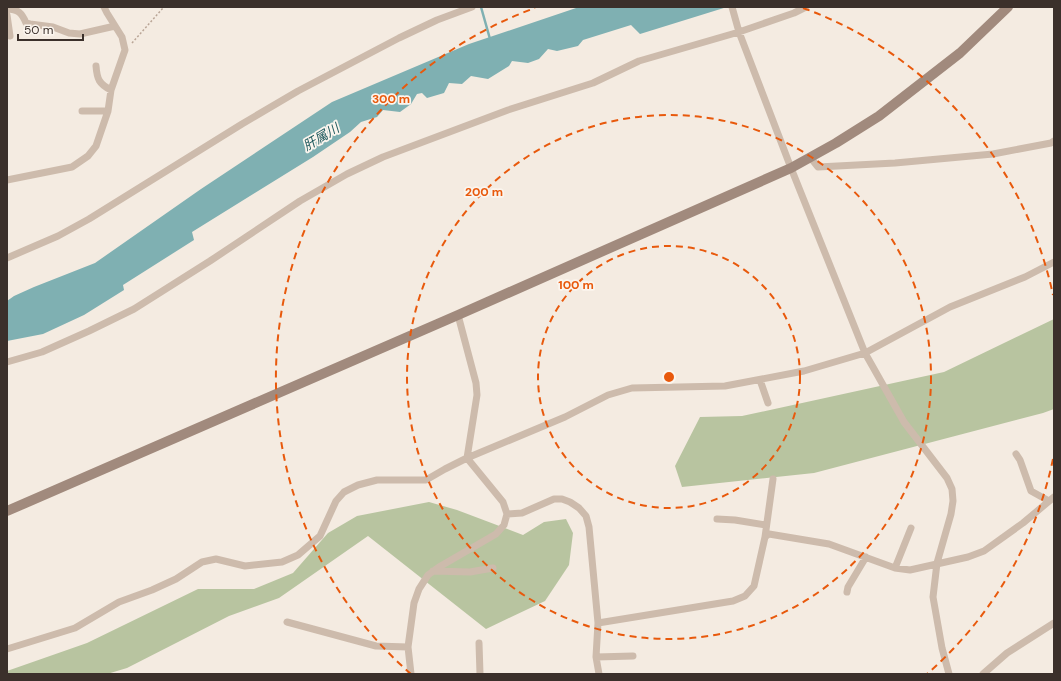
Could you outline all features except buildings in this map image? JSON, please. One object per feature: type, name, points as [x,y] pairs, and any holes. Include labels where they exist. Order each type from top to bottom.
[{"type":"street","points":[[7,180],[72,167],[88,156],[96,146],[108,111],[111,90],[125,50],[122,37],[104,7]]},
{"type":"street","points":[[7,258],[58,236],[89,219],[235,128],[298,91],[399,38],[438,20],[472,7]]},
{"type":"street","points":[[732,7],[739,32],[791,168],[865,353],[904,422],[947,478],[952,489],[953,502],[951,514],[937,563],[933,597],[948,674]]},
{"type":"street","points":[[7,362],[42,352],[134,309],[210,261],[300,201],[347,174],[383,157],[508,110],[594,83],[639,61],[739,32],[794,13],[806,7]]},
{"type":"street","points":[[7,511],[458,315],[791,168],[879,116],[960,53],[1008,7]]},
{"type":"street","points":[[7,9],[12,9],[19,12],[24,16],[26,22],[30,24],[53,27],[69,33],[80,34],[115,26]]},
{"type":"street","points":[[7,15],[10,36]]},
{"type":"street","points":[[96,66],[99,82],[111,90]]},
{"type":"street","points":[[82,112],[108,111]]},
{"type":"street","points":[[810,157],[818,167],[895,163],[993,154],[1051,143],[1054,141]]},
{"type":"street","points":[[7,649],[75,628],[119,602],[152,590],[176,579],[202,562],[216,559],[245,566],[282,562],[298,555],[320,536],[336,501],[344,492],[358,485],[377,480],[426,480],[467,458],[566,417],[608,395],[632,388],[725,386],[804,371],[865,353],[950,307],[1025,277],[1054,262]]},
{"type":"street","points":[[411,674],[408,647],[414,603],[419,588],[428,575],[433,571],[496,534],[504,525],[507,514],[503,502],[467,458],[477,395],[476,383],[458,315]]},
{"type":"street","points":[[760,380],[768,403]]},
{"type":"street","points":[[765,537],[769,534],[829,544],[895,568],[910,570],[968,557],[984,551],[1023,523],[1052,499],[1031,491],[1020,460],[1016,454]]},
{"type":"street","points":[[598,623],[733,601],[745,596],[754,586],[765,537],[773,480]]},
{"type":"street","points":[[507,514],[522,514],[554,499],[562,499],[579,508],[586,516],[589,527],[598,623],[596,657],[599,674]]},
{"type":"street","points":[[717,519],[766,525]]},
{"type":"street","points":[[895,568],[910,528]]},
{"type":"street","points":[[847,592],[848,587],[866,557]]},
{"type":"street","points":[[433,571],[470,572],[493,568]]},
{"type":"street","points":[[287,622],[376,646],[408,647]]},
{"type":"street","points":[[983,674],[1007,653],[1054,623]]},
{"type":"street","points":[[479,643],[480,674]]},
{"type":"street","points":[[596,657],[633,656]]},
{"type":"path","points":[[125,50],[164,7]]},
{"type":"green space","points":[[1054,319],[1054,409],[814,473],[682,487],[675,466],[700,417],[742,416],[944,372]]},
{"type":"green space","points":[[429,502],[457,510],[523,535],[544,522],[566,519],[573,533],[569,565],[545,601],[486,629],[368,536],[279,598],[229,616],[127,668],[107,674],[7,674],[7,671],[87,643],[198,589],[254,589],[293,573],[328,533],[357,516]]},
{"type":"water","name":"肝属川","points":[[579,7],[727,7],[640,34],[631,25],[583,40],[578,46],[557,51],[548,49],[539,59],[528,63],[512,61],[509,66],[488,79],[471,76],[462,84],[449,83],[444,93],[427,98],[422,93],[417,94],[411,104],[400,112],[383,110],[377,117],[361,122],[350,132],[313,157],[192,232],[194,240],[123,285],[124,290],[84,315],[43,334],[7,341],[7,301],[14,296],[34,287],[95,263],[201,189],[332,102],[469,44]]},
{"type":"waterway","points":[[481,7],[490,39]]}]
